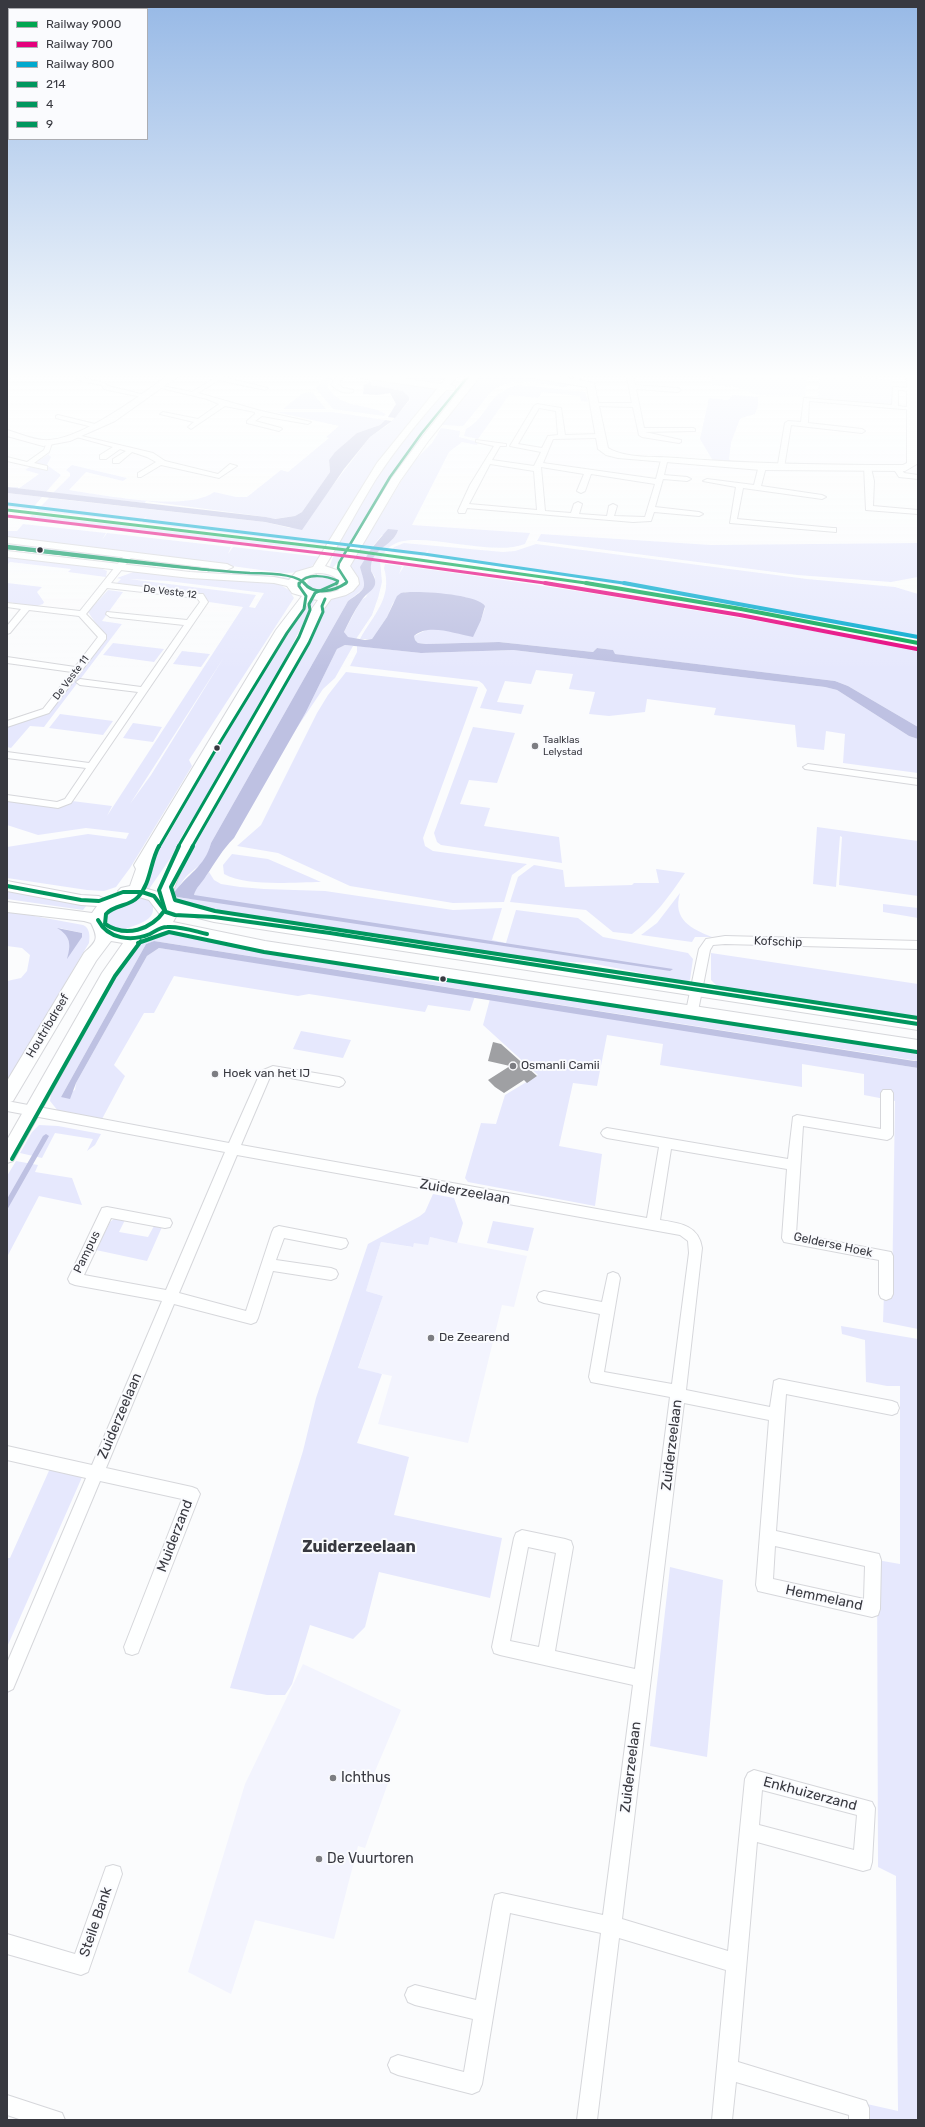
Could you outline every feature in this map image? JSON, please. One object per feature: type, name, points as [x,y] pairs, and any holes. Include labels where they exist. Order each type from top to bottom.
[{"type":"main road","points":[[325,570],[328,563],[327,557],[335,538],[375,473]]},
{"type":"main road","points":[[7,540],[130,554],[306,589],[343,593],[351,587],[352,578],[344,566],[348,557],[361,540],[401,473]]},
{"type":"main road","points":[[7,554],[120,567],[274,580],[306,589],[343,587],[344,578],[325,570]]},
{"type":"main road","points":[[161,927],[165,904],[157,885],[179,858],[271,700],[304,640],[317,610],[302,579],[325,570],[342,559],[348,557]]},
{"type":"main road","points":[[96,925],[100,913],[105,906],[118,899],[129,897],[131,883],[214,741],[282,630],[299,606],[305,602],[306,589]]},
{"type":"main road","points":[[7,886],[81,900],[99,901],[129,891],[165,904],[214,917],[918,1024]]},
{"type":"main road","points":[[96,925],[92,908],[99,901]]},
{"type":"main road","points":[[7,1156],[130,937],[155,922],[165,904]]},
{"type":"main road","points":[[7,907],[96,925],[112,935],[130,937],[147,934],[161,927],[179,928],[265,946],[918,1046]]},
{"type":"main road","name":"Houtribdreef","points":[[7,1096],[90,957],[102,943],[105,936],[96,925]]},
{"type":"street","points":[[207,473],[219,476],[223,473]]},
{"type":"street","points":[[481,473],[474,485],[464,508],[645,520],[648,519],[662,473]]},
{"type":"street","points":[[538,473],[541,513]]},
{"type":"street","points":[[581,491],[588,473]]},
{"type":"street","points":[[596,473],[608,475],[622,480],[687,479]]},
{"type":"street","points":[[757,487],[760,473]]},
{"type":"street","points":[[868,473],[870,481],[869,508],[918,512]]},
{"type":"street","points":[[901,473],[902,475],[918,476]]},
{"type":"street","points":[[707,481],[757,487],[761,490],[822,496]]},
{"type":"street","points":[[740,485],[733,521],[833,530]]},
{"type":"street","points":[[574,516],[578,504]]},
{"type":"street","points":[[610,518],[613,506]]},
{"type":"street","points":[[651,509],[699,514]]},
{"type":"street","points":[[7,605],[82,614],[130,554]]},
{"type":"street","name":"De Veste 12","points":[[7,798],[58,805],[68,801],[204,602],[200,596],[106,585]]},
{"type":"street","points":[[7,631],[27,607]]},
{"type":"street","name":"De Veste 11","points":[[7,724],[46,711],[103,637],[82,614]]},
{"type":"street","points":[[110,614],[190,623]]},
{"type":"street","points":[[7,660],[78,670]]},
{"type":"street","points":[[80,682],[144,690]]},
{"type":"street","points":[[7,755],[92,766]]},
{"type":"street","points":[[808,767],[918,782]]},
{"type":"street","name":"Kofschip","points":[[692,1011],[705,949],[710,942],[725,940],[918,945]]},
{"type":"street","points":[[233,1149],[265,1074],[273,1070],[339,1082]]},
{"type":"street","name":"Gelderse Hoek","points":[[886,1294],[886,1256],[789,1238],[797,1120],[886,1134],[887,1093]]},
{"type":"street","name":"Zuiderzeelaan","points":[[7,1106],[425,1185],[653,1224],[688,1232],[695,1240],[696,1246],[678,1394],[587,2120]]},
{"type":"street","points":[[607,1133],[794,1165]]},
{"type":"street","points":[[653,1224],[666,1143]]},
{"type":"street","name":"Zuiderzeelaan","points":[[7,1683],[233,1149]]},
{"type":"street","name":"Pampus","points":[[165,1223],[107,1212],[75,1278],[170,1297]]},
{"type":"street","points":[[170,1297],[251,1318],[279,1232],[341,1243]]},
{"type":"street","points":[[268,1264],[331,1274]]},
{"type":"street","points":[[613,1278],[596,1377],[777,1415]]},
{"type":"street","points":[[544,1297],[608,1309]]},
{"type":"street","name":"Hemmeland","points":[[768,1538],[873,1560],[872,1609],[764,1585],[779,1386],[892,1408]]},
{"type":"street","points":[[7,1453],[96,1473]]},
{"type":"street","name":"Muiderzand","points":[[96,1473],[192,1494],[132,1647]]},
{"type":"street","points":[[546,1657],[565,1547],[522,1538],[500,1647],[642,1679]]},
{"type":"street","name":"Enkhuizerzand","points":[[722,2120],[737,1964],[749,1831],[754,1779],[866,1808],[863,1862],[749,1831]]},
{"type":"street","name":"Steile Bank","points":[[7,1944],[81,1965],[113,1874]]},
{"type":"street","points":[[398,2065],[472,2084],[502,1902],[612,1926],[737,1964]]},
{"type":"street","points":[[415,1994],[484,2012]]},
{"type":"street","points":[[727,2069],[859,2108],[858,2120]]},
{"type":"street","points":[[7,2105],[55,2120]]},
{"type":"shaded area","points":[[36,473],[59,473],[61,475],[46,492],[19,488],[39,474]]},
{"type":"shaded area","points":[[70,473],[85,473],[69,490],[123,498],[165,501],[185,501],[202,498],[214,492],[236,497],[247,497],[277,473],[329,473],[302,512],[295,516],[274,519],[146,501],[145,503],[53,493],[70,476]]},
{"type":"shaded area","points":[[91,473],[107,473],[127,478],[123,481]]},
{"type":"shaded area","points":[[329,473],[341,473],[302,530],[265,522],[7,493],[7,487],[275,519],[295,516],[302,512]]},
{"type":"shaded area","points":[[342,473],[370,473],[327,545],[142,523],[147,516],[141,522],[36,511],[49,498],[265,522],[290,528],[330,489]]},
{"type":"shaded area","points":[[380,473],[397,473],[349,548],[332,569],[329,568],[346,528],[369,489]]},
{"type":"shaded area","points":[[406,473],[438,473],[412,525],[530,533],[525,544],[510,547],[492,548],[417,540],[402,541],[391,546],[386,550],[380,560],[382,582],[372,615],[356,639],[347,637],[344,632],[361,600],[366,597],[375,577],[371,571],[373,559],[379,550],[396,535],[382,535],[373,546],[362,573],[365,584],[363,589],[348,601],[211,843],[206,858],[181,883],[177,897],[189,899],[196,896],[194,895],[196,888],[209,872],[214,880],[221,884],[240,887],[325,891],[453,910],[502,908],[492,940],[506,943],[516,910],[578,918],[603,937],[688,953],[693,959],[690,980],[687,982],[590,963],[552,961],[186,905],[174,899],[172,883],[248,749],[324,606],[334,598],[349,592],[351,563]]},
{"type":"shaded area","points":[[7,493],[42,497],[31,510],[7,507]]},
{"type":"shaded area","points":[[32,515],[325,549],[299,548],[35,520],[37,518],[29,518]]},
{"type":"shaded area","points":[[23,524],[106,533],[102,540],[107,533],[231,547],[228,554],[233,547],[322,557],[309,568],[295,572],[283,573],[7,537],[7,531],[17,531]]},
{"type":"shaded area","points":[[388,529],[398,530],[395,536],[377,552],[371,563],[371,571],[374,577],[375,585],[361,601],[352,616],[344,632],[348,637],[365,640],[372,639],[387,617],[397,596],[401,593],[419,592],[471,598],[485,606],[481,620],[473,637],[442,630],[427,630],[414,636],[415,640],[418,643],[426,644],[499,642],[593,652],[597,648],[613,650],[615,654],[835,681],[848,686],[918,727],[918,739],[909,736],[837,690],[825,687],[513,650],[421,653],[345,645],[337,649],[306,712],[234,838],[204,878],[194,895],[673,969],[670,971],[177,897],[174,893],[179,886],[205,858],[211,843],[348,601],[359,593],[364,587],[360,567],[371,549]]},
{"type":"shaded area","points":[[541,534],[711,545],[918,543],[918,577],[891,582],[797,575],[537,541]]},
{"type":"shaded area","points":[[404,543],[503,552],[515,551],[536,544],[807,579],[895,587],[918,594],[918,639],[672,593],[425,556],[429,549],[423,556],[390,552],[394,547]]},
{"type":"shaded area","points":[[7,544],[113,555],[116,558],[110,560],[7,548]]},
{"type":"shaded area","points":[[7,556],[97,566],[107,571],[106,577],[68,572],[71,569],[10,562],[7,565]]},
{"type":"shaded area","points":[[138,561],[291,578],[289,580],[135,563]]},
{"type":"shaded area","points":[[385,564],[402,566],[399,574],[404,566],[533,584],[918,650],[918,727],[848,686],[835,681],[614,654],[613,650],[597,648],[593,652],[499,642],[426,644],[418,643],[415,640],[414,636],[426,630],[481,620],[485,608],[465,597],[405,592],[393,603],[387,617],[372,639],[360,639],[376,614],[384,597],[386,588]]},
{"type":"shaded area","points":[[136,571],[279,584],[289,590],[294,598],[189,760],[192,766],[130,868],[116,887],[104,891],[87,890],[7,878],[7,847],[88,834],[126,839],[129,833],[86,828],[38,835],[7,825],[7,801],[54,807],[72,801],[112,806],[107,816],[243,607],[209,602],[204,595],[117,583],[121,579],[117,578]],"holes":[[[129,579],[168,581],[264,593],[255,608],[249,607],[256,595]],[[224,657],[151,775],[130,804]]]},
{"type":"shaded area","points":[[326,574],[334,576],[340,581],[337,586],[321,592],[313,590],[306,585],[309,579]]},
{"type":"shaded area","points":[[7,583],[42,587],[37,592],[44,602],[43,604],[37,606],[7,602]]},
{"type":"shaded area","points":[[108,590],[123,592],[102,621],[122,624],[44,727],[30,726],[11,748],[7,747],[7,727],[48,712],[104,635],[88,612]]},
{"type":"shaded area","points":[[312,598],[316,598],[275,679],[234,752],[183,834],[172,856],[149,889],[141,888],[155,853],[167,837],[271,654]]},
{"type":"shaded area","points":[[113,643],[164,649],[154,662],[103,655]]},
{"type":"shaded area","points":[[345,645],[353,646],[335,678],[323,689],[288,741],[306,712],[337,649]]},
{"type":"shaded area","points":[[357,646],[421,653],[513,650],[825,687],[837,690],[909,736],[918,739],[918,773],[843,763],[845,734],[826,731],[824,750],[797,747],[795,725],[714,715],[716,708],[647,699],[645,712],[609,716],[589,714],[595,692],[569,689],[573,674],[536,670],[531,684],[505,681],[497,702],[524,705],[521,714],[480,708],[487,690],[479,681],[350,666],[357,652]]},
{"type":"shaded area","points":[[182,651],[210,654],[201,667],[173,664]]},
{"type":"shaded area","points":[[346,672],[478,687],[423,838],[425,846],[433,851],[527,864],[512,875],[504,902],[453,903],[350,886],[278,853],[237,846],[261,825],[317,713],[328,695]]},
{"type":"shaded area","points":[[60,714],[113,721],[103,735],[49,728]]},
{"type":"shaded area","points":[[133,723],[162,727],[153,742],[123,738]]},
{"type":"shaded area","points":[[473,727],[515,733],[497,783],[469,780],[460,804],[490,808],[484,826],[559,837],[562,863],[441,845],[437,842],[434,833]]},
{"type":"shaded area","points":[[817,827],[918,841],[918,896],[839,885],[842,837],[840,836],[836,887],[813,884]]},
{"type":"shaded area","points":[[232,854],[268,859],[321,882],[271,883],[245,881],[234,878],[224,874],[223,865]]},
{"type":"shaded area","points":[[534,865],[563,870],[565,887],[659,883],[656,869],[685,873],[661,906],[632,934],[613,932],[586,910],[510,902],[518,877]]},
{"type":"shaded area","points":[[7,890],[87,905],[83,910],[7,899]]},
{"type":"shaded area","points":[[680,893],[678,902],[681,917],[697,931],[712,937],[695,937],[692,942],[641,935],[657,923]]},
{"type":"shaded area","points":[[139,897],[148,900],[151,903],[153,912],[150,917],[142,923],[122,931],[108,924],[107,916],[114,908]]},
{"type":"shaded area","points":[[883,904],[918,908],[918,918],[883,912]]},
{"type":"shaded area","points":[[7,911],[83,925],[87,928],[89,935],[89,943],[7,1081],[7,981],[21,978],[27,971],[30,955],[22,948],[7,946]],"holes":[[[59,928],[82,933],[68,957],[69,941],[63,931]]]},
{"type":"shaded area","points":[[57,928],[82,933],[82,937],[67,959],[69,941],[65,934]]},
{"type":"shaded area","points":[[171,931],[348,963],[390,975],[443,983],[444,979],[478,983],[918,1052],[918,1061],[154,941],[146,944],[61,1097],[75,1090],[76,1083],[147,956],[159,948],[475,996],[470,1011],[428,1005],[425,1012],[309,994],[298,996],[174,976],[154,1013],[144,1013],[114,1065],[125,1076],[102,1119],[58,1111],[50,1101],[51,1092],[129,952],[148,938],[159,933]]},
{"type":"shaded area","points":[[154,941],[918,1061],[918,1068],[159,948],[147,956],[76,1083],[70,1099],[61,1097],[146,944]]},
{"type":"shaded area","points":[[711,953],[918,984],[918,1017],[717,986],[711,980]]},
{"type":"shaded area","points":[[490,999],[918,1068],[918,1329],[883,1322],[884,1293],[892,1295],[895,1101],[864,1095],[864,1074],[802,1064],[802,1087],[660,1065],[663,1044],[607,1035],[597,1086],[573,1083],[559,1146],[602,1154],[595,1206],[468,1182],[465,1178],[481,1123],[496,1124],[505,1095],[538,1075],[483,1025]]},
{"type":"shaded area","points":[[301,1031],[351,1040],[343,1058],[293,1049]]},
{"type":"shaded area","points":[[39,1125],[58,1126],[101,1134],[95,1145],[87,1151],[93,1139],[55,1133],[42,1158],[20,1153],[32,1132]]},
{"type":"shaded area","points":[[46,1134],[49,1136],[7,1210],[7,1199],[43,1136]]},
{"type":"shaded area","points":[[16,1161],[38,1165],[35,1172],[72,1178],[82,1205],[39,1196],[7,1257],[7,1176]]},
{"type":"shaded area","points":[[433,1194],[454,1198],[463,1223],[457,1243],[430,1237],[428,1245],[414,1243],[413,1247],[381,1242],[366,1291],[383,1296],[358,1368],[382,1374],[357,1443],[409,1457],[394,1515],[502,1538],[490,1598],[379,1572],[365,1627],[353,1639],[310,1625],[292,1684],[285,1695],[267,1695],[230,1688],[303,1451],[316,1398],[368,1244],[420,1216],[425,1212]]},
{"type":"shaded area","points":[[115,1218],[125,1220],[119,1232],[148,1237],[154,1226],[162,1227],[147,1261],[96,1250],[110,1222]]},
{"type":"shaded area","points":[[493,1221],[534,1228],[528,1251],[487,1243]]},
{"type":"shaded area","name":"De Zeearend","points":[[430,1237],[527,1256],[514,1307],[502,1305],[468,1443],[378,1424],[392,1376],[358,1369],[383,1296],[366,1291],[381,1242],[412,1247],[414,1243]]},
{"type":"shaded area","points":[[841,1326],[918,1339],[918,2120],[867,2120],[867,2104],[898,2111],[896,1876],[878,1867],[877,1560],[900,1564],[900,1386],[887,1386],[866,1382],[865,1340],[842,1334]]},
{"type":"shaded area","points":[[52,1464],[83,1475],[7,1647],[7,1558],[10,1558]]},
{"type":"shaded area","points":[[670,1567],[723,1580],[707,1757],[650,1746]]},
{"type":"shaded area","points":[[303,1664],[401,1710],[373,1776],[388,1783],[365,1848],[358,1846],[334,1939],[255,1920],[231,1994],[188,1972],[245,1784]]},
{"type":"building","name":"Osmanli Camii","points":[[493,1042],[501,1044],[537,1076],[527,1083],[524,1080],[504,1093],[495,1087],[488,1080],[510,1066],[488,1061]]},
{"type":"rail line","name":"800","points":[[8,504],[355,545],[563,573],[741,603],[918,637]]},
{"type":"rail line","name":"9000","points":[[7,510],[355,551],[563,579],[741,609],[918,643]]},
{"type":"rail line","name":"700","points":[[7,516],[354,557],[562,585],[740,615],[917,649]]},
{"type":"transit line","name":"9","points":[[8,548],[191,569],[274,574],[301,579],[310,589],[324,591],[334,589],[347,582],[338,568],[339,563],[393,473]]},
{"type":"transit line","name":"4","points":[[7,546],[209,570],[8,548]]},
{"type":"transit line","name":"4","points":[[327,576],[338,581],[336,584],[315,593],[309,604],[310,610],[299,637],[173,856],[159,890],[165,910],[161,917],[147,927],[138,930],[129,932],[112,929],[105,924],[106,914],[112,909],[133,902],[138,898],[146,886],[153,857],[219,744],[287,633],[304,609],[306,596],[299,586],[299,582],[311,577],[327,576]]},
{"type":"transit line","name":"9","points":[[325,599],[322,606],[323,612],[309,643],[184,861],[171,887],[175,900],[215,911],[918,1018]]},
{"type":"transit line","name":"214","points":[[7,886],[81,900],[99,901],[123,892],[142,892],[154,896],[166,912],[175,915],[214,917],[330,933],[918,1024]]},
{"type":"transit line","name":"214","points":[[98,920],[106,931],[112,935],[125,938],[140,937],[167,927],[182,928],[207,934]]},
{"type":"transit line","name":"4","points":[[138,943],[169,932],[264,952],[917,1052]]},
{"type":"transit line","name":"4","points":[[12,1159],[115,976],[141,941]]},
{"type":"place","name":"Taalklas Lelystad","points":[[535,746]]},
{"type":"place","name":"Osmanli Camii","points":[[513,1066]]},
{"type":"place","name":"Hoek van het IJ","points":[[215,1074]]},
{"type":"place","name":"De Zeearend","points":[[431,1338]]},
{"type":"place","name":"Ichthus","points":[[333,1778]]},
{"type":"place","name":"De Vuurtoren","points":[[319,1859]]},
{"type":"district","name":"Zuiderzeelaan","points":[[359,1547]]}]
